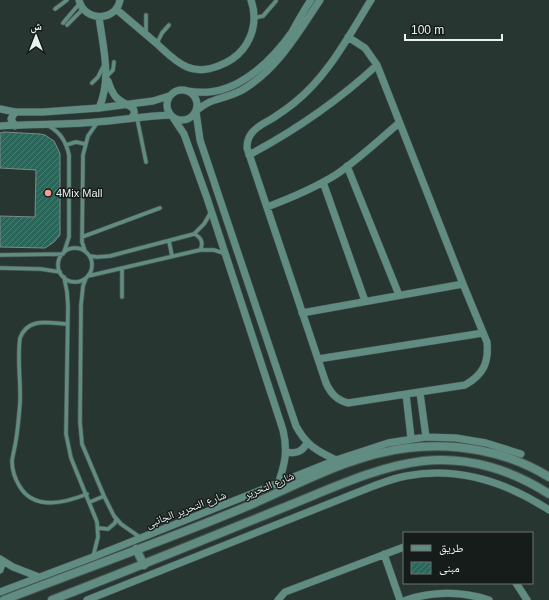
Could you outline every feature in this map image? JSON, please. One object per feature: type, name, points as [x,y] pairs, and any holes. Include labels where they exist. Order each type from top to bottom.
[{"type":"street","points":[[81,4],[88,13],[99,17],[108,15],[116,9],[120,0]]},
{"type":"street","points":[[116,9],[176,61],[189,68],[202,69],[215,67],[228,62],[247,44],[252,32],[254,18],[252,0]]},
{"type":"street","points":[[0,109],[15,112],[100,108],[153,101],[169,96],[180,90],[204,92],[220,90],[237,83],[256,71],[277,51],[292,32],[311,0]]},
{"type":"street","points":[[0,126],[48,125],[134,118],[172,117],[179,120],[189,119],[196,112],[214,100],[243,90],[262,76],[279,59],[294,40],[320,0]]},
{"type":"street","points":[[348,37],[365,48],[376,65],[487,342],[488,353],[484,368],[474,380],[465,385],[348,403],[333,395],[328,388],[247,148],[248,140],[257,128],[295,102],[312,87],[340,51],[348,37],[371,0]]},
{"type":"street","points":[[99,17],[106,77],[105,90],[100,108]]},
{"type":"street","points":[[249,156],[315,116],[376,65]]},
{"type":"street","points":[[106,77],[114,95],[118,100],[133,108],[134,118]]},
{"type":"street","points":[[187,91],[195,96],[197,101],[196,112],[200,140],[296,426],[308,443],[319,452],[336,460]]},
{"type":"street","points":[[169,96],[166,102],[167,109],[184,134],[212,212],[283,430],[286,452],[284,466],[278,484]]},
{"type":"street","points":[[15,112],[11,119],[15,126]]},
{"type":"street","points":[[267,207],[295,196],[323,182],[347,166],[399,123]]},
{"type":"street","points":[[347,166],[399,295]]},
{"type":"street","points":[[323,182],[365,301]]},
{"type":"street","points":[[207,198],[218,194]]},
{"type":"street","points":[[302,313],[463,284]]},
{"type":"street","points":[[318,359],[483,333]]},
{"type":"street","points":[[264,370],[276,366]]},
{"type":"street","points":[[420,392],[426,437]]},
{"type":"street","points":[[406,394],[411,438]]},
{"type":"street","name":"شارع التحرير الجانبى","points":[[0,592],[39,577],[77,568],[93,557],[336,460],[367,453],[388,442],[411,438],[441,437],[471,440],[521,454]]},
{"type":"street","points":[[286,452],[296,453],[301,451],[308,443]]},
{"type":"street","name":"شارع التحرير","points":[[4,600],[77,568],[136,549],[242,508],[367,453],[443,446],[511,459],[549,477]]},
{"type":"street","points":[[477,464],[480,452]]},
{"type":"street","points":[[52,600],[144,565],[233,528],[366,476],[400,465],[423,461],[460,461],[477,464],[494,468],[519,477],[549,494]]},
{"type":"street","points":[[87,600],[371,487],[409,476],[440,473],[462,474],[509,488],[549,510]]},
{"type":"street","points":[[366,476],[371,487]]},
{"type":"street","points":[[238,500],[242,508]]},
{"type":"street","points":[[233,528],[238,540]]},
{"type":"street","points":[[278,600],[285,592],[403,547]]},
{"type":"street","points":[[136,549],[144,565]]},
{"type":"street","points":[[384,554],[400,600]]},
{"type":"street","points":[[0,570],[1,560],[13,567],[39,577]]},
{"type":"street","points":[[517,584],[527,600]]},
{"type":"street","points":[[406,600],[418,596],[438,593],[457,593],[489,600]]},
{"type":"lane","points":[[55,9],[67,0]]},
{"type":"lane","points":[[254,18],[264,16],[276,1]]},
{"type":"lane","points":[[81,4],[65,24],[81,4]]},
{"type":"lane","points":[[146,15],[146,34]]},
{"type":"lane","points":[[157,44],[162,33],[169,25]]},
{"type":"lane","points":[[92,83],[98,77],[105,62]]},
{"type":"lane","points":[[106,77],[113,70],[114,62]]},
{"type":"lane","points":[[134,118],[146,162]]},
{"type":"lane","points":[[85,251],[82,237],[83,155],[88,136],[98,122]]},
{"type":"lane","points":[[48,125],[62,136],[68,155],[68,237],[64,253],[59,264],[60,272],[68,280],[75,282],[87,277],[122,268],[200,250],[214,250],[226,254]]},
{"type":"lane","points":[[66,145],[76,142],[85,144]]},
{"type":"lane","points":[[82,237],[160,208]]},
{"type":"lane","points":[[90,256],[110,256],[194,234],[204,224],[212,212]]},
{"type":"lane","points":[[194,234],[198,236],[202,242],[200,250]]},
{"type":"lane","points":[[168,241],[172,256]]},
{"type":"lane","points":[[0,255],[64,253],[72,248],[85,251],[92,260],[92,268],[83,286],[81,305],[80,433],[84,449],[104,496],[116,518],[141,538]]},
{"type":"lane","points":[[0,268],[41,269],[60,272]]},
{"type":"lane","points":[[122,268],[122,297]]},
{"type":"lane","points":[[64,277],[67,292],[66,434],[71,458],[90,502],[98,528],[98,537],[93,557]]},
{"type":"lane","points":[[67,324],[40,322],[33,323],[22,332],[20,338],[20,403],[12,460],[13,471],[21,489],[38,502],[59,503],[70,501],[86,494]]},
{"type":"lane","points":[[90,502],[104,496]]},
{"type":"lane","points":[[98,528],[108,529],[115,523],[116,518]]},
{"type":"building","name":"4Mix Mall","points":[[0,133],[45,135],[54,141],[60,154],[60,235],[54,242],[45,248],[0,247],[0,216],[35,217],[36,170],[0,168]]},
{"type":"place","name":"4Mix Mall","points":[[48,193]]}]
